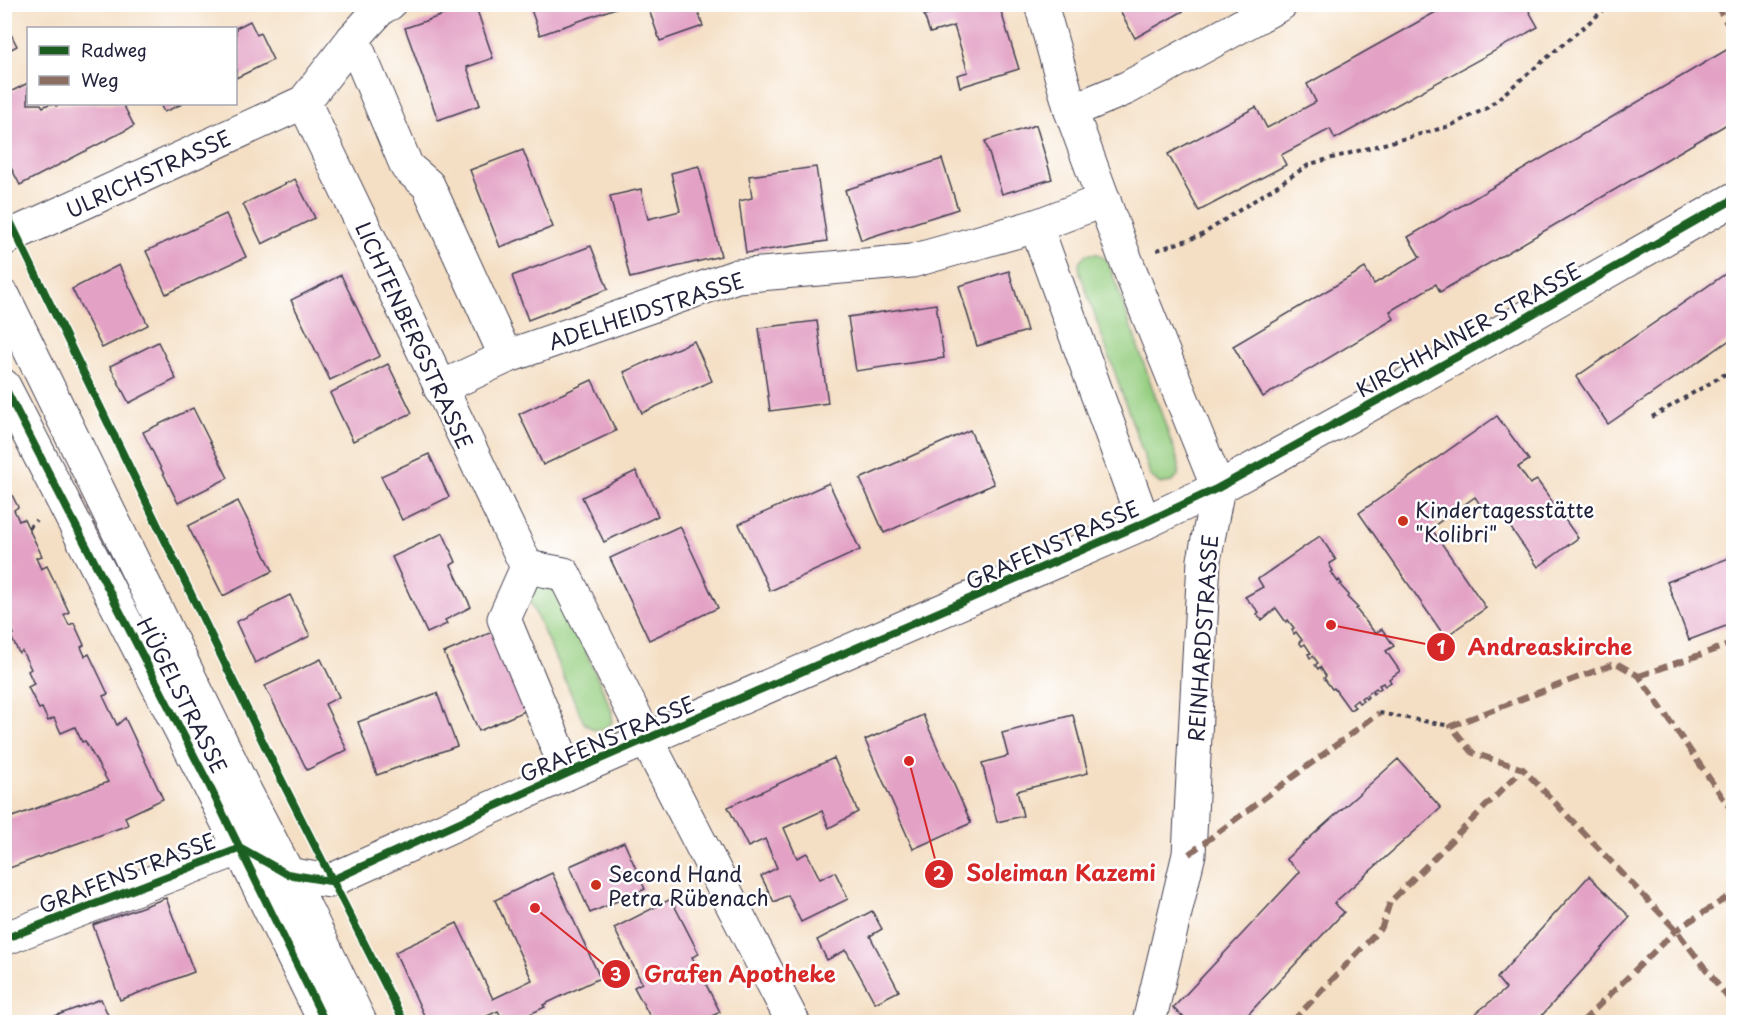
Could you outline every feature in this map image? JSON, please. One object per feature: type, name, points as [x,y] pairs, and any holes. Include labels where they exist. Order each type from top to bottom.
[{"type":"street","name":"ULRICHSTRASSE","points":[[4,239],[304,102],[353,39],[382,7],[389,4]]},
{"type":"street","points":[[1041,4],[1071,111],[1123,253],[1218,488]]},
{"type":"street","points":[[1071,111],[1127,88],[1281,4]]},
{"type":"street","points":[[353,39],[407,167],[428,185],[506,357]]},
{"type":"street","name":"LICHTENBERGSTRASSE","points":[[304,102],[526,567]]},
{"type":"street","name":"KIRCHHAINER STRASSE","points":[[1218,488],[1473,348],[1734,199]]},
{"type":"street","points":[[1104,200],[1036,226],[1144,523]]},
{"type":"street","name":"ADELHEIDSTRASSE","points":[[440,388],[506,357],[737,276],[912,261],[1036,226]]},
{"type":"street","name":"HÜGELSTRASSE","points":[[4,297],[360,1023]]},
{"type":"street","name":"HÜGELSTRASSE","points":[[4,386],[241,848],[326,1023]]},
{"type":"street","name":"GRAFENSTRASSE","points":[[4,939],[241,848],[295,888],[330,881],[568,773],[1144,523],[1218,488]]},
{"type":"street","name":"REINHARDSTRASSE","points":[[1149,1023],[1189,854],[1204,560],[1218,488]]},
{"type":"street","points":[[568,773],[504,619],[526,567],[564,574],[647,740],[794,1023]]},
{"type":"street","points":[[282,933],[295,888]]},
{"type":"path","points":[[1123,253],[1154,250],[1200,236],[1310,164],[1450,126],[1487,108],[1611,4]]},
{"type":"path","points":[[1652,417],[1734,369]]},
{"type":"path","points":[[29,528],[36,520]]},
{"type":"path","points":[[1379,713],[1451,726]]},
{"type":"green space","points":[[1086,254],[1098,254],[1108,261],[1179,464],[1178,476],[1172,482],[1160,484],[1151,476],[1080,273],[1079,263]]},
{"type":"green space","points":[[536,582],[558,588],[612,711],[612,722],[605,729],[594,730],[584,723],[530,601],[529,590]]},
{"type":"building","points":[[475,4],[493,58],[467,67],[480,105],[438,120],[405,28]]},
{"type":"building","points":[[529,4],[624,4],[624,5],[540,35]]},
{"type":"building","points":[[647,4],[695,4],[703,26],[660,41]]},
{"type":"building","points":[[1116,4],[1196,4],[1135,38]]},
{"type":"building","points":[[1450,4],[1525,4],[1538,27],[1335,139],[1330,129],[1281,155],[1286,165],[1199,211],[1168,154],[1256,107],[1267,128],[1316,102],[1307,84]]},
{"type":"building","points":[[961,5],[999,5],[1019,69],[960,87],[957,75],[968,72],[954,26],[930,33],[924,15]]},
{"type":"building","points":[[4,21],[17,46],[4,53]]},
{"type":"building","points":[[250,21],[257,35],[260,33],[273,60],[237,78],[237,28]]},
{"type":"building","points":[[1728,49],[1734,58],[1734,120],[1440,292],[1436,284],[1390,311],[1394,319],[1263,397],[1233,346],[1365,268],[1374,284],[1420,257],[1408,237]]},
{"type":"building","points":[[27,84],[27,105],[42,105],[43,107],[47,105],[124,105],[134,126],[20,185],[4,154],[4,95]]},
{"type":"building","points":[[160,105],[180,105],[164,112]]},
{"type":"building","points":[[1036,125],[1052,179],[1002,194],[985,141]]},
{"type":"building","points":[[523,150],[553,227],[500,247],[470,170]]},
{"type":"building","points":[[942,159],[958,209],[861,240],[845,190]]},
{"type":"building","points":[[699,166],[721,256],[630,278],[610,196],[641,189],[648,219],[680,211],[671,173]]},
{"type":"building","points":[[816,167],[827,241],[746,253],[739,201],[752,198],[749,176]]},
{"type":"building","points":[[295,179],[315,218],[262,244],[243,204]]},
{"type":"building","points":[[226,214],[246,257],[166,294],[146,251]]},
{"type":"building","points":[[591,246],[608,289],[528,320],[512,276]]},
{"type":"building","points":[[119,265],[148,325],[102,348],[72,289]]},
{"type":"building","points":[[1734,268],[1734,337],[1608,424],[1576,377]]},
{"type":"building","points":[[1009,271],[1027,331],[977,346],[959,286]]},
{"type":"building","points":[[341,275],[380,356],[330,380],[291,300]]},
{"type":"building","points":[[936,304],[944,358],[856,371],[848,317]]},
{"type":"building","points":[[817,321],[828,403],[770,411],[759,328]]},
{"type":"building","points":[[694,341],[712,381],[642,413],[624,372]]},
{"type":"building","points":[[158,342],[176,379],[129,403],[110,366]]},
{"type":"building","points":[[388,364],[412,413],[353,441],[330,393]]},
{"type":"building","points":[[592,380],[616,431],[543,465],[519,414]]},
{"type":"building","points":[[193,408],[228,478],[178,503],[143,432]]},
{"type":"building","name":"Kindertagesstätte \"Kolibri\"","points":[[1497,416],[1529,460],[1518,467],[1530,484],[1537,480],[1578,538],[1538,567],[1497,508],[1487,515],[1475,497],[1431,528],[1486,608],[1445,637],[1359,513]]},
{"type":"building","points":[[970,430],[994,484],[884,533],[860,479]]},
{"type":"building","points":[[429,454],[449,497],[402,520],[381,476]]},
{"type":"building","points":[[636,471],[658,516],[604,542],[582,497]]},
{"type":"building","points":[[4,479],[18,507],[14,510],[19,521],[24,519],[42,556],[36,558],[41,569],[47,566],[69,612],[64,615],[69,625],[74,623],[84,645],[81,647],[85,656],[89,654],[108,694],[103,696],[117,725],[125,718],[163,799],[125,817],[128,825],[4,870],[4,820],[108,782],[75,727],[61,733],[54,718],[48,721],[42,708],[39,709],[28,687],[34,684],[28,671],[31,669],[22,651],[19,653],[10,635],[14,634],[4,613]]},
{"type":"building","points":[[829,483],[860,550],[770,591],[739,524]]},
{"type":"building","points":[[238,501],[273,571],[223,596],[188,526]]},
{"type":"building","points":[[680,526],[718,608],[649,640],[610,558]]},
{"type":"building","points":[[443,533],[456,562],[451,565],[471,607],[445,620],[447,624],[427,633],[392,557]]},
{"type":"building","points":[[1320,536],[1336,560],[1329,564],[1333,571],[1331,572],[1342,584],[1340,585],[1349,595],[1347,597],[1358,608],[1356,609],[1375,633],[1382,629],[1394,646],[1386,651],[1400,671],[1389,679],[1391,682],[1385,686],[1383,683],[1379,685],[1381,688],[1378,690],[1376,688],[1373,694],[1371,691],[1366,695],[1368,697],[1366,699],[1364,696],[1361,698],[1363,701],[1359,703],[1357,700],[1352,704],[1355,707],[1350,710],[1324,678],[1326,676],[1320,667],[1318,669],[1315,665],[1318,663],[1313,656],[1310,658],[1308,654],[1311,653],[1305,644],[1302,646],[1299,642],[1302,640],[1296,632],[1294,634],[1292,630],[1294,628],[1288,620],[1286,622],[1276,608],[1262,620],[1257,614],[1259,612],[1245,597],[1263,587],[1258,579]]},
{"type":"building","points":[[1734,556],[1734,623],[1689,640],[1667,582]]},
{"type":"building","points":[[290,595],[310,636],[255,663],[236,622]]},
{"type":"building","points":[[492,632],[527,710],[479,731],[444,653]]},
{"type":"building","points":[[321,659],[339,697],[325,704],[347,750],[307,770],[265,686]]},
{"type":"building","points":[[437,693],[457,746],[377,775],[358,722]]},
{"type":"building","points":[[923,715],[971,823],[913,849],[865,740]]},
{"type":"building","points":[[1073,715],[1088,773],[1017,791],[1023,816],[997,822],[982,763],[1008,756],[1002,733]]},
{"type":"building","points":[[834,758],[858,812],[829,828],[822,811],[784,828],[797,858],[807,853],[820,879],[835,872],[848,899],[801,922],[788,895],[774,902],[761,876],[777,868],[765,839],[748,847],[728,807]]},
{"type":"building","points":[[1398,759],[1441,808],[1334,903],[1344,912],[1241,1022],[1189,1022],[1173,1008],[1300,872],[1286,859]]},
{"type":"building","points":[[624,842],[645,889],[590,913],[570,866]]},
{"type":"building","points":[[552,873],[600,978],[513,1022],[504,1022],[498,1011],[474,1022],[427,1022],[395,952],[457,923],[493,999],[532,980],[495,900]]},
{"type":"building","points":[[1589,876],[1630,917],[1536,1022],[1465,1022],[1506,989],[1497,978]]},
{"type":"building","points":[[166,898],[194,972],[120,1000],[93,925]]},
{"type":"building","points":[[671,899],[699,954],[692,957],[720,1012],[701,1022],[653,1022],[634,987],[642,983],[614,928]]},
{"type":"building","points":[[872,911],[882,929],[870,936],[899,991],[875,1003],[846,950],[827,960],[817,940]]},
{"type":"building","points":[[101,999],[111,1022],[39,1022]]},
{"type":"marked path","points":[[1716,4],[1734,36]]},
{"type":"marked path","points":[[1639,676],[1734,643]]},
{"type":"marked path","points":[[1734,814],[1639,676],[1616,663],[1451,726],[1473,753],[1523,769],[1676,930],[1734,1006]]},
{"type":"marked path","points":[[1189,854],[1379,713]]},
{"type":"marked path","points":[[1292,1022],[1382,927],[1390,902],[1523,769]]},
{"type":"marked path","points":[[1582,1022],[1676,930],[1734,893]]},
{"type":"cycle path","points":[[4,939],[241,848],[287,874],[330,881],[568,773],[1144,523],[1218,488],[1473,348],[1734,199]]},
{"type":"cycle path","points":[[4,209],[277,771],[404,1022]]},
{"type":"cycle path","points":[[4,386],[207,781],[325,1022]]},
{"type":"place","name":"Kindertagesstätte \"Kolibri\"","points":[[1403,521]]},
{"type":"place","name":"Andreaskirche","points":[[1331,625]]},
{"type":"place","name":"Soleiman Kazemi","points":[[909,761]]},
{"type":"place","name":"Second Hand Petra Rübenach","points":[[596,885]]},
{"type":"place","name":"Grafen Apotheke","points":[[535,908]]}]
